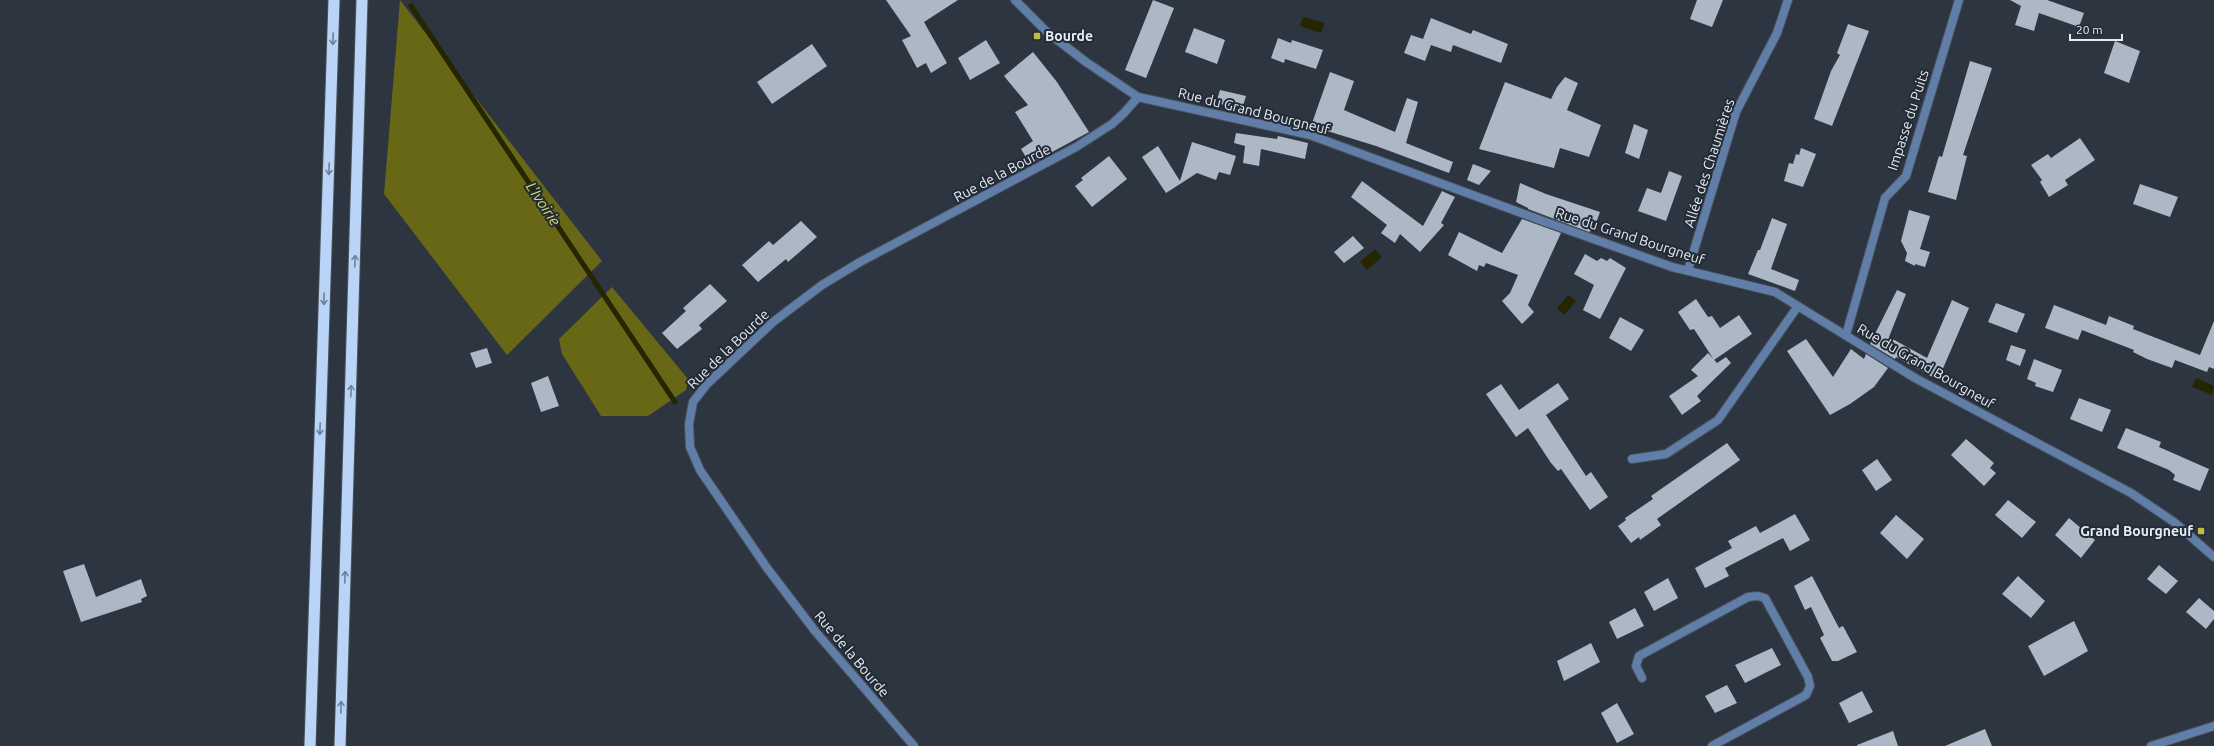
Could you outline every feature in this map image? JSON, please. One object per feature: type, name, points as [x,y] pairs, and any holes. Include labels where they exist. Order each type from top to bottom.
[{"type":"highway","points":[[310,746],[334,0]]},
{"type":"highway","points":[[340,746],[362,0]]},
{"type":"street","name":"Rue du Grand Bourgneuf","points":[[1014,0],[1047,32],[1086,62],[1138,96],[1310,135],[1543,222],[1688,270],[1775,292],[1915,378],[2131,493],[2174,522],[2214,556]]},
{"type":"street","name":"Allée des Chaumières","points":[[1688,270],[1736,112],[1777,33],[1788,0]]},
{"type":"street","name":"Impasse du Puits","points":[[1846,335],[1885,198],[1906,176],[1959,0]]},
{"type":"street","name":"Rue de la Bourde","points":[[914,746],[815,631],[767,568],[700,470],[690,447],[689,424],[693,402],[707,384],[773,322],[822,285],[860,262],[1076,147],[1112,124],[1124,113],[1138,96]]},
{"type":"street","points":[[1632,458],[1666,454],[1718,420],[1798,306]]},
{"type":"street","points":[[1642,678],[1636,666],[1639,656],[1748,597],[1758,596],[1765,598],[1808,677],[1810,686],[1806,695],[1712,746]]},
{"type":"street","points":[[2151,746],[2214,726]]},
{"type":"shaded area","points":[[400,0],[602,261],[507,355],[384,194]]},
{"type":"shaded area","points":[[1303,17],[1325,23],[1321,33],[1300,26]]},
{"type":"shaded area","points":[[1375,249],[1382,257],[1367,270],[1360,262]]},
{"type":"shaded area","points":[[612,287],[688,379],[686,390],[648,416],[601,416],[562,354],[559,339]]},
{"type":"shaded area","points":[[1568,295],[1576,301],[1564,315],[1557,308]]},
{"type":"shaded area","points":[[2196,378],[2214,386],[2212,395],[2192,387]]},
{"type":"building","points":[[886,0],[958,0],[924,22],[947,63],[931,73],[926,63],[917,68],[902,40],[911,36]]},
{"type":"building","points":[[1153,0],[1174,8],[1146,78],[1125,70]]},
{"type":"building","points":[[1697,0],[1723,0],[1712,27],[1690,19]]},
{"type":"building","points":[[2010,0],[2047,0],[2084,13],[2079,27],[2039,13],[2034,31],[2015,25],[2021,6]]},
{"type":"building","points":[[1431,18],[1471,34],[1473,30],[1508,44],[1501,63],[1453,45],[1451,52],[1431,45],[1425,61],[1404,53],[1411,35],[1423,39]]},
{"type":"building","points":[[1848,24],[1869,31],[1832,126],[1814,119],[1831,71],[1840,55],[1837,53]]},
{"type":"building","points":[[1194,28],[1225,40],[1217,64],[1185,52]]},
{"type":"building","points":[[1278,38],[1291,43],[1292,40],[1323,50],[1316,69],[1285,59],[1284,63],[1271,58]]},
{"type":"building","points":[[986,40],[1000,63],[970,80],[958,58]]},
{"type":"building","points":[[2115,41],[2140,51],[2129,83],[2104,73]]},
{"type":"building","points":[[812,44],[827,66],[772,104],[757,82]]},
{"type":"building","points":[[1033,52],[1057,82],[1089,132],[1030,164],[1021,149],[1033,141],[1015,112],[1028,105],[1004,76]]},
{"type":"building","points":[[1970,61],[1992,68],[1963,155],[1967,156],[1956,200],[1928,192],[1939,156],[1942,157]]},
{"type":"building","points":[[1330,72],[1354,81],[1344,110],[1395,132],[1407,98],[1418,102],[1406,143],[1453,162],[1449,173],[1376,146],[1311,126]]},
{"type":"building","points":[[1565,77],[1578,83],[1567,110],[1601,125],[1589,157],[1560,148],[1554,168],[1479,149],[1505,82],[1551,99],[1557,87]]},
{"type":"building","points":[[1220,90],[1246,96],[1242,109],[1216,103]]},
{"type":"building","points":[[1634,124],[1648,130],[1639,159],[1625,153]]},
{"type":"building","points":[[1236,133],[1277,139],[1278,136],[1308,143],[1305,159],[1261,149],[1259,166],[1243,163],[1245,146],[1234,143]]},
{"type":"building","points":[[2080,138],[2095,160],[2065,180],[2068,185],[2049,197],[2040,182],[2042,180],[2031,165],[2048,154],[2051,158]]},
{"type":"building","points":[[1192,142],[1236,156],[1230,175],[1219,172],[1216,180],[1197,173],[1166,193],[1142,157],[1158,146],[1180,181]]},
{"type":"building","points":[[1801,148],[1816,154],[1803,187],[1784,181],[1789,163],[1793,164],[1796,154],[1799,155]]},
{"type":"building","points":[[1109,156],[1127,179],[1092,207],[1075,186],[1083,180],[1081,178]]},
{"type":"building","points":[[1473,164],[1491,171],[1479,185],[1467,180]]},
{"type":"building","points":[[1669,171],[1682,176],[1666,221],[1638,211],[1647,188],[1661,193]]},
{"type":"building","points":[[1362,181],[1423,226],[1442,191],[1455,197],[1441,223],[1444,225],[1420,252],[1400,234],[1395,243],[1381,233],[1387,225],[1351,197]]},
{"type":"building","points":[[1520,183],[1546,194],[1600,212],[1594,229],[1589,232],[1528,209],[1516,202]]},
{"type":"building","points":[[2140,184],[2178,197],[2170,217],[2133,204]]},
{"type":"building","points":[[1909,210],[1930,216],[1920,249],[1930,252],[1925,267],[1915,264],[1915,266],[1905,261],[1907,253],[1901,241]]},
{"type":"building","points":[[1772,218],[1787,224],[1771,269],[1799,280],[1795,291],[1748,274],[1758,250],[1760,250]]},
{"type":"building","points":[[1522,219],[1561,233],[1528,305],[1534,312],[1522,324],[1502,301],[1510,293],[1518,275],[1486,263],[1484,267],[1479,265],[1477,271],[1448,255],[1459,232],[1502,253]]},
{"type":"building","points":[[801,221],[817,237],[788,262],[786,259],[758,282],[742,265],[769,241],[773,245]]},
{"type":"building","points":[[1353,236],[1364,248],[1344,263],[1334,252]]},
{"type":"building","points":[[1585,254],[1597,261],[1601,258],[1607,261],[1610,258],[1626,268],[1600,319],[1583,310],[1594,285],[1574,274]]},
{"type":"building","points":[[710,284],[727,301],[699,325],[702,329],[677,349],[662,333],[686,311],[683,308]]},
{"type":"building","points":[[1897,290],[1906,294],[1889,337],[1927,358],[1952,300],[1969,308],[1938,380],[1896,357],[1895,359],[1870,344]]},
{"type":"building","points":[[1696,299],[1708,317],[1712,316],[1720,328],[1739,315],[1752,334],[1714,360],[1694,329],[1690,330],[1678,312]]},
{"type":"building","points":[[1996,303],[2025,314],[2017,333],[1988,322]]},
{"type":"building","points":[[2054,305],[2106,325],[2109,316],[2134,326],[2133,329],[2200,355],[2214,321],[2214,369],[2209,367],[2207,372],[2175,360],[2172,368],[2147,359],[2133,352],[2134,350],[2082,330],[2078,340],[2045,328]]},
{"type":"building","points":[[1620,317],[1644,330],[1631,351],[1609,338]]},
{"type":"building","points":[[1806,339],[1833,377],[1851,349],[1864,359],[1866,354],[1888,368],[1874,387],[1850,404],[1830,415],[1787,351]]},
{"type":"building","points":[[2011,345],[2026,350],[2020,366],[2006,360]]},
{"type":"building","points":[[487,348],[492,363],[476,368],[470,353]]},
{"type":"building","points":[[1708,353],[1717,363],[1726,357],[1731,363],[1697,396],[1701,401],[1682,415],[1669,396],[1698,376],[1691,370]]},
{"type":"building","points":[[2034,359],[2062,370],[2053,392],[2035,386],[2036,383],[2027,379]]},
{"type":"building","points":[[548,376],[559,406],[541,412],[531,383]]},
{"type":"building","points":[[1558,383],[1569,399],[1546,415],[1586,476],[1591,472],[1608,497],[1590,510],[1561,469],[1558,471],[1551,463],[1528,428],[1516,437],[1486,394],[1501,384],[1519,410]]},
{"type":"building","points":[[2079,398],[2111,410],[2102,432],[2070,419]]},
{"type":"building","points":[[2126,428],[2161,442],[2159,447],[2209,469],[2200,491],[2173,480],[2175,475],[2169,470],[2117,448]]},
{"type":"building","points":[[1966,439],[1994,463],[1990,468],[1996,473],[1984,486],[1951,455]]},
{"type":"building","points":[[1727,443],[1740,460],[1657,519],[1661,525],[1640,540],[1639,537],[1631,543],[1618,526],[1626,520],[1625,518],[1653,499],[1651,496]]},
{"type":"building","points":[[1877,459],[1892,480],[1876,491],[1862,470]]},
{"type":"building","points":[[2008,500],[2036,522],[2022,538],[1995,515]]},
{"type":"building","points":[[1795,514],[1810,540],[1790,551],[1783,538],[1725,568],[1729,576],[1705,588],[1695,568],[1732,548],[1728,541],[1756,526],[1760,533]]},
{"type":"building","points":[[1896,515],[1924,539],[1907,559],[1880,533]]},
{"type":"building","points":[[2069,518],[2095,540],[2081,558],[2055,535]]},
{"type":"building","points":[[84,564],[96,597],[141,579],[147,596],[141,599],[142,602],[81,622],[63,571]]},
{"type":"building","points":[[2159,565],[2178,581],[2166,594],[2147,579]]},
{"type":"building","points":[[1812,576],[1839,628],[1843,626],[1857,652],[1838,661],[1832,661],[1820,638],[1824,635],[1811,607],[1805,610],[1794,586]]},
{"type":"building","points":[[2018,576],[2045,601],[2031,618],[2002,594]]},
{"type":"building","points":[[1668,578],[1678,598],[1654,611],[1644,592]]},
{"type":"building","points":[[2199,598],[2214,611],[2214,619],[2206,629],[2186,612]]},
{"type":"building","points":[[1635,608],[1644,626],[1617,639],[1609,622]]},
{"type":"building","points":[[2074,621],[2088,651],[2044,676],[2028,646]]},
{"type":"building","points":[[1591,643],[1600,662],[1564,681],[1557,661]]},
{"type":"building","points":[[1772,648],[1781,665],[1745,683],[1735,665]]},
{"type":"building","points":[[1727,685],[1737,703],[1715,713],[1705,696]]},
{"type":"building","points":[[1862,691],[1873,712],[1849,723],[1839,703]]},
{"type":"building","points":[[1617,703],[1634,734],[1617,743],[1601,713]]},
{"type":"building","points":[[1985,729],[1992,746],[1945,746]]},
{"type":"building","points":[[1893,731],[1898,746],[1857,746],[1857,745]]},
{"type":"waterway","name":"L'Ivoirie","points":[[411,6],[675,402]]},
{"type":"place","name":"Bourde","points":[[1037,36]]},
{"type":"place","name":"Grand Bourgneuf","points":[[2201,531]]}]
